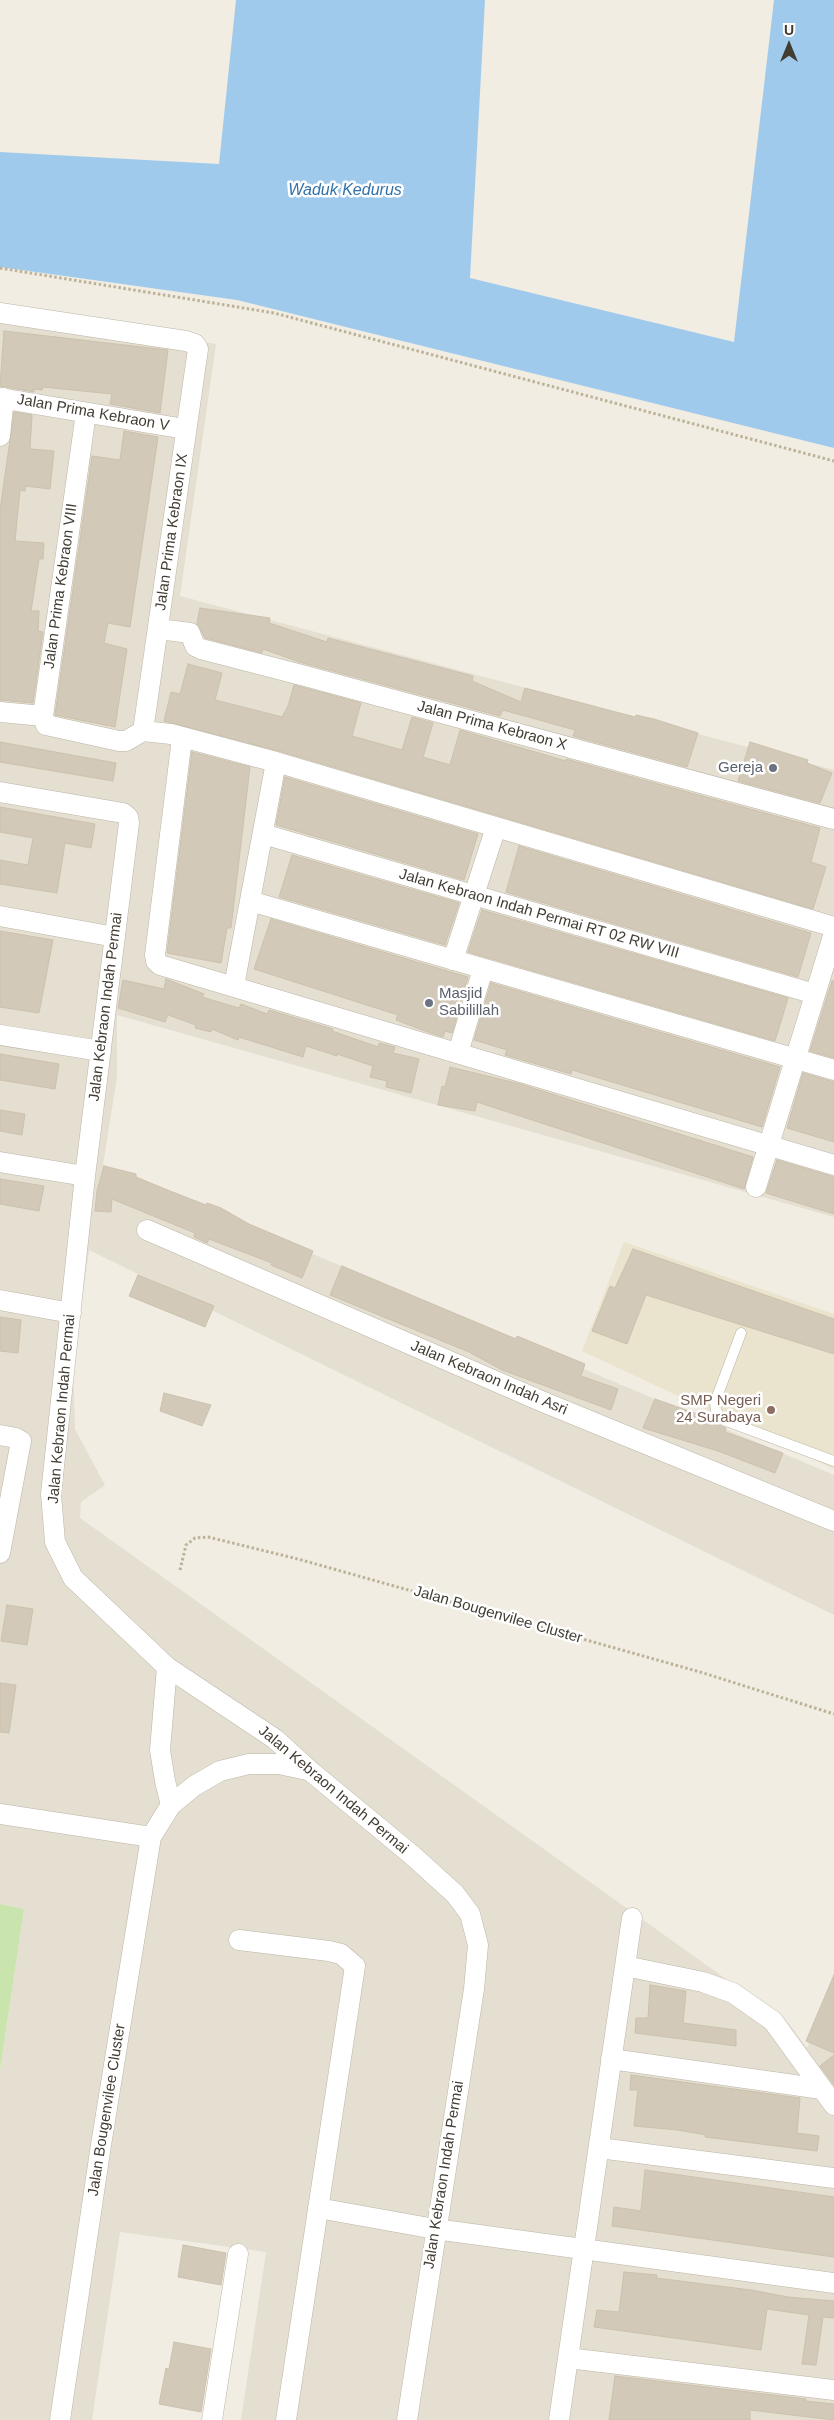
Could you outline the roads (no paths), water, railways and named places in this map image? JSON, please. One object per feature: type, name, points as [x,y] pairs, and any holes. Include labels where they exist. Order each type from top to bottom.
[{"type":"street","name":"Jalan Prima Kebraon IX","points":[[0,313],[186,341],[195,344],[199,352],[185,429],[163,734]]},
{"type":"street","name":"Jalan Prima Kebraon V","points":[[2,398],[185,429]]},
{"type":"street","points":[[0,436],[2,398]]},
{"type":"street","name":"Jalan Prima Kebraon VIII","points":[[43,716],[86,413]]},
{"type":"street","name":"Jalan Prima Kebraon X","points":[[171,631],[191,634],[195,646],[201,649],[310,676],[834,818]]},
{"type":"street","points":[[0,712],[43,716],[44,723],[51,728],[119,741],[163,734],[276,762],[834,927]]},
{"type":"street","points":[[163,734],[155,955],[156,961],[160,965],[834,1164]]},
{"type":"street","points":[[234,986],[276,762]]},
{"type":"street","name":"Jalan Kebraon Indah Permai","points":[[0,792],[123,813],[128,817],[85,1176],[51,1494],[55,1542],[79,1583],[167,1667],[275,1738],[309,1770],[412,1855],[455,1894],[470,1914],[478,1945],[474,1989],[435,2229],[408,2420]]},
{"type":"street","points":[[453,960],[496,827]]},
{"type":"street","name":"Jalan Kebraon Indah Permai RT 02 RW VIII","points":[[262,834],[474,895],[823,984]]},
{"type":"street","points":[[250,901],[834,1070]]},
{"type":"street","points":[[0,916],[115,937]]},
{"type":"street","points":[[756,1187],[795,1059],[823,984],[834,933]]},
{"type":"street","points":[[458,1053],[483,969]]},
{"type":"street","points":[[0,1035],[101,1051]]},
{"type":"street","points":[[0,1162],[85,1176]]},
{"type":"street","name":"Jalan Kebraon Indah Asri","points":[[147,1230],[542,1401],[834,1521]]},
{"type":"street","points":[[0,1300],[71,1313]]},
{"type":"street","points":[[0,1435],[16,1438],[21,1441],[0,1553]]},
{"type":"street","points":[[167,1667],[160,1750],[171,1805]]},
{"type":"street","name":"Jalan Bougenvilee Cluster","points":[[60,2420],[102,2135],[151,1837],[171,1805],[194,1786],[220,1771],[249,1764],[279,1764],[309,1770]]},
{"type":"street","points":[[0,1814],[151,1837]]},
{"type":"street","points":[[559,2420],[632,1918]]},
{"type":"street","points":[[239,1940],[341,1954],[355,1966],[286,2420]]},
{"type":"street","points":[[625,1966],[703,1982],[733,1993],[773,2021],[828,2097]]},
{"type":"street","points":[[611,2059],[828,2097]]},
{"type":"street","points":[[599,2148],[834,2178]]},
{"type":"street","points":[[318,2208],[435,2229],[834,2283]]},
{"type":"street","points":[[212,2420],[238,2254]]},
{"type":"street","points":[[568,2358],[834,2390]]},
{"type":"lane","points":[[741,1333],[715,1402],[716,1411],[721,1419],[834,1461]]},
{"type":"water","name":"Waduk Kedurus","points":[[236,0],[485,0],[470,278],[734,342],[774,0],[834,0],[834,448],[237,300],[0,267],[0,152],[219,164]]},
{"type":"place","name":"Gereja","points":[[773,768]]},
{"type":"place","name":"Masjid Sabilillah","points":[[429,1003]]},
{"type":"place","name":"SMP Negeri 24 Surabaya","points":[[771,1410]]}]
